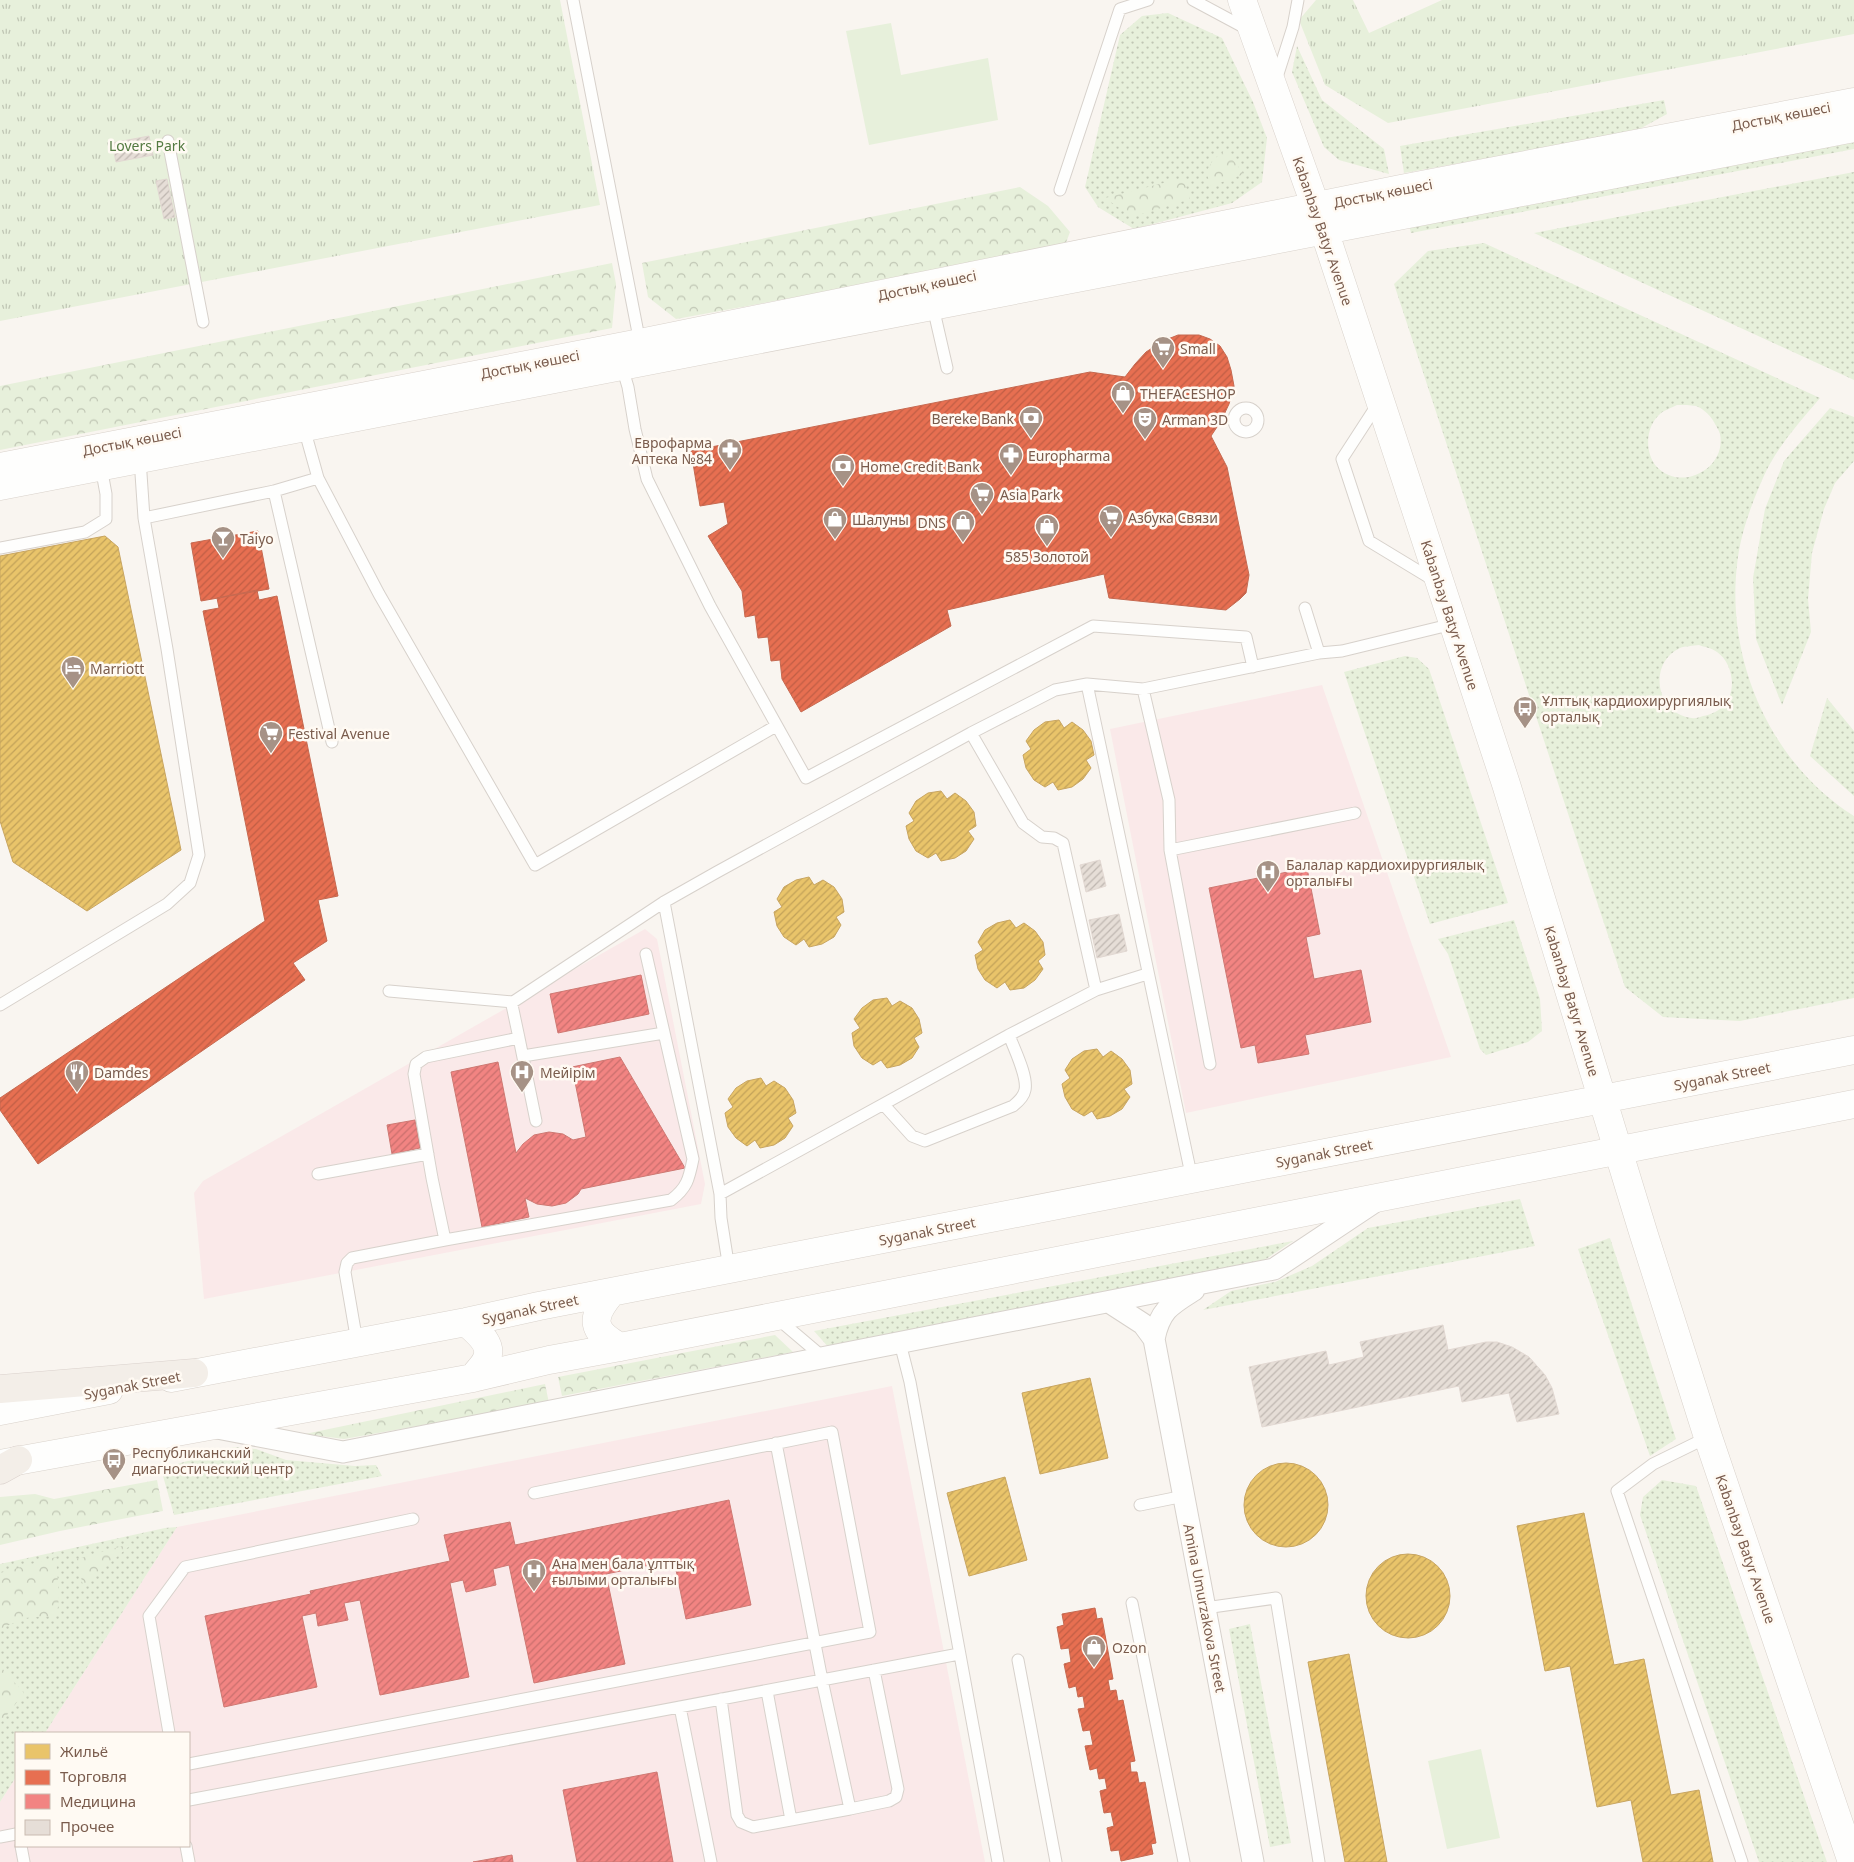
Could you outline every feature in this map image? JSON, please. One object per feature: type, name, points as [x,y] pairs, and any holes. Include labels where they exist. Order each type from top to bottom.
[{"type":"main road","name":"Kabanbay Batyr Avenue","points":[[1242,0],[1319,218],[1506,784],[1708,1437],[1852,1862]]},
{"type":"main road","name":"Достық көшесі","points":[[0,466],[304,428],[934,306],[1319,218],[1854,102]]},
{"type":"main road","name":"Достық көшесі","points":[[0,486],[101,467],[138,450],[640,343],[1319,218],[1854,128]]},
{"type":"main road","name":"Syganak Street","points":[[0,1411],[466,1322],[539,1306],[1854,1050]]},
{"type":"main road","points":[[6,1465],[473,1378],[549,1360],[1854,1104]]},
{"type":"main road","name":"Kabanbay Batyr Avenue","points":[[1644,1235],[1673,1285],[1854,1823]]},
{"type":"main road","points":[[611,1293],[600,1306],[596,1316],[599,1330],[606,1339],[620,1347]]},
{"type":"main road","points":[[466,1322],[481,1335],[487,1345],[488,1358],[473,1378]]},
{"type":"main road","points":[[0,1388],[194,1373]]},
{"type":"street","points":[[209,1426],[343,1452],[824,1358],[1274,1269],[1384,1196]]},
{"type":"street","name":"Amina Umurzakova Street","points":[[1205,1283],[1170,1306],[1157,1322],[1155,1346],[1253,1862]]},
{"type":"street","points":[[1109,1302],[1143,1324],[1155,1346]]},
{"type":"lane","points":[[573,0],[640,343]]},
{"type":"lane","points":[[1060,190],[1120,9],[1148,0]]},
{"type":"lane","points":[[1193,0],[1254,33]]},
{"type":"lane","points":[[1274,89],[1298,0]]},
{"type":"lane","points":[[168,141],[203,322]]},
{"type":"lane","points":[[934,306],[947,368]]},
{"type":"lane","points":[[622,367],[647,478],[710,606],[806,778],[1093,626],[1246,637],[1253,667]]},
{"type":"lane","points":[[1380,401],[1342,459],[1369,541],[1440,583]]},
{"type":"lane","points":[[304,428],[318,478],[379,594],[535,865],[776,726]]},
{"type":"lane","points":[[0,1005],[167,904],[190,883],[199,855],[167,649],[144,518],[138,450]]},
{"type":"lane","points":[[0,548],[85,532],[106,519],[106,494],[101,467]]},
{"type":"lane","points":[[144,518],[274,491],[318,478]]},
{"type":"lane","points":[[274,491],[332,742]]},
{"type":"lane","points":[[1305,608],[1319,653]]},
{"type":"lane","points":[[389,991],[513,1002],[664,902],[971,733],[1055,690],[1087,684],[1143,689],[1319,653],[1342,651],[1453,624]]},
{"type":"lane","points":[[1087,684],[1192,1179]]},
{"type":"lane","points":[[1143,689],[1169,800],[1170,850],[1210,1064]]},
{"type":"lane","points":[[971,733],[1024,823],[1042,837],[1054,838],[1063,843],[1096,990]]},
{"type":"lane","points":[[1170,850],[1355,813]]},
{"type":"lane","points":[[664,902],[720,1194],[721,1218],[729,1269]]},
{"type":"lane","points":[[357,1342],[345,1272],[347,1263],[352,1258],[671,1200],[682,1192],[690,1176],[693,1159],[646,954]]},
{"type":"lane","points":[[720,1194],[1096,990],[1147,974]]},
{"type":"lane","points":[[513,1002],[512,1005],[536,1121]]},
{"type":"lane","points":[[523,1056],[664,1033]]},
{"type":"lane","points":[[884,1105],[912,1136],[925,1141],[1014,1106],[1025,1091],[1025,1080],[1009,1036]]},
{"type":"lane","points":[[445,1240],[414,1074],[416,1064],[426,1057],[519,1038]]},
{"type":"lane","points":[[318,1174],[428,1154]]},
{"type":"lane","points":[[775,1316],[824,1358]]},
{"type":"lane","points":[[900,1343],[910,1382],[998,1862]]},
{"type":"lane","points":[[190,1764],[870,1632],[832,1432],[534,1493]]},
{"type":"lane","points":[[1708,1437],[1653,1464],[1617,1491],[1742,1862]]},
{"type":"lane","points":[[776,1443],[814,1643],[850,1809]]},
{"type":"lane","points":[[1140,1505],[1184,1496]]},
{"type":"lane","points":[[169,1732],[149,1616],[185,1567],[413,1519]]},
{"type":"lane","points":[[1205,1608],[1276,1598],[1319,1862]]},
{"type":"lane","points":[[1132,1603],[1184,1862]]},
{"type":"lane","points":[[190,1800],[959,1654]]},
{"type":"lane","points":[[1018,1660],[1056,1862]]},
{"type":"lane","points":[[721,1699],[737,1815],[741,1822],[753,1827],[850,1809],[890,1801],[896,1797],[898,1789],[874,1670]]},
{"type":"lane","points":[[767,1690],[791,1820]]},
{"type":"lane","points":[[680,1707],[711,1862]]},
{"type":"lane","points":[[0,1837],[15,1834]]},
{"type":"lane","points":[[21,1847],[24,1862]]},
{"type":"lane","points":[[186,1847],[186,1862]]},
{"type":"shaded area","name":"Балалар кардиохирургиялық орталығы","points":[[1322,685],[1451,1057],[1186,1113],[1110,729]]},
{"type":"shaded area","name":"Мейірім","points":[[645,929],[657,939],[705,1184],[701,1204],[204,1299],[194,1193],[203,1181]]},
{"type":"shaded area","name":"Ана мен бала ұлттық ғылыми орталығы","points":[[892,1386],[985,1862],[0,1862],[0,1802],[15,1779],[15,1847],[190,1847],[190,1732],[46,1732],[177,1527]]},
{"type":"green space","name":"Lovers Park","points":[[0,0],[560,0],[600,205],[0,321]]},
{"type":"green space","points":[[1316,0],[1353,0],[1369,33],[1442,0],[1854,0],[1854,34],[1388,123],[1325,85],[1299,20]]},
{"type":"green space","points":[[1168,13],[1222,38],[1253,102],[1267,138],[1262,182],[1232,203],[1134,229],[1098,207],[1085,187],[1120,35],[1142,16]]},
{"type":"green space","points":[[891,23],[901,75],[988,58],[998,120],[869,145],[846,31]]},
{"type":"green space","points":[[1297,46],[1322,100],[1384,149],[1389,174],[1339,160],[1324,147],[1292,72]]},
{"type":"green space","points":[[1664,100],[1667,114],[1634,132],[1404,173],[1400,146]]},
{"type":"green space","points":[[1854,135],[1854,149],[1411,233],[1409,225]]},
{"type":"green space","points":[[1225,150],[1244,174],[1211,186],[1206,172],[1213,160]]},
{"type":"green space","points":[[1854,172],[1854,380],[1534,233]]},
{"type":"green space","points":[[1183,178],[1190,199],[1132,217],[1105,198]]},
{"type":"green space","points":[[1020,187],[1048,206],[1070,232],[1064,248],[676,319],[648,297],[642,263]]},
{"type":"green space","points":[[1484,243],[1820,398],[1781,446],[1768,467],[1759,488],[1741,543],[1737,565],[1735,601],[1739,637],[1747,673],[1760,707],[1778,739],[1799,768],[1825,794],[1854,816],[1854,998],[1740,1021],[1663,1017],[1625,987],[1394,284],[1428,251]],"holes":[[[1677,405],[1696,406],[1702,409],[1712,419],[1720,434],[1720,447],[1716,458],[1709,467],[1689,477],[1677,477],[1666,474],[1652,460],[1648,446],[1649,432],[1655,419]],[[1699,645],[1713,650],[1722,656],[1729,669],[1732,683],[1729,697],[1721,708],[1709,715],[1693,718],[1680,715],[1670,708],[1660,688],[1660,676],[1663,665],[1670,655],[1680,648]]]},
{"type":"green space","points":[[612,263],[616,284],[612,328],[0,450],[0,386]]},
{"type":"green space","points":[[1830,408],[1854,417],[1854,461],[1835,483],[1824,509],[1812,553],[1808,599],[1811,632],[1782,705],[1756,639],[1753,578],[1765,509],[1784,461]]},
{"type":"green space","points":[[1405,656],[1417,658],[1429,669],[1508,903],[1430,924],[1344,672]]},
{"type":"green space","points":[[1827,698],[1854,731],[1854,796],[1810,756]]},
{"type":"green space","points":[[1514,920],[1540,999],[1542,1031],[1528,1042],[1486,1055],[1480,1049],[1448,954],[1438,939]]},
{"type":"green space","points":[[1520,1199],[1535,1246],[1203,1310],[1231,1291],[1275,1282],[1312,1266],[1368,1228]]},
{"type":"green space","points":[[1610,1238],[1676,1439],[1650,1456],[1578,1249]]},
{"type":"green space","points":[[1293,1241],[1257,1265],[830,1349],[814,1331]]},
{"type":"green space","points":[[775,1335],[793,1352],[562,1396],[558,1377]]},
{"type":"green space","points":[[545,1384],[549,1403],[344,1439],[305,1434]]},
{"type":"green space","points":[[234,1447],[256,1449],[286,1460],[355,1466],[376,1465],[382,1476],[174,1515],[161,1469]]},
{"type":"green space","points":[[157,1480],[163,1511],[0,1545],[0,1497],[35,1494],[54,1499]]},
{"type":"green space","points":[[1662,1480],[1696,1486],[1827,1862],[1759,1862],[1640,1515],[1643,1497]]},
{"type":"green space","points":[[177,1527],[46,1732],[15,1732],[15,1779],[0,1802],[0,1564]]},
{"type":"green space","points":[[133,1543],[83,1586],[77,1559]]},
{"type":"green space","points":[[56,1557],[59,1597],[57,1615],[25,1618],[0,1629],[0,1573]]},
{"type":"green space","points":[[1250,1624],[1291,1843],[1270,1847],[1229,1629]]},
{"type":"green space","points":[[0,1666],[24,1693],[0,1724]]},
{"type":"green space","points":[[1481,1749],[1500,1838],[1447,1849],[1428,1761]]},
{"type":"building: Жильё","points":[[105,536],[118,547],[181,850],[87,911],[13,862],[0,821],[0,556]]},
{"type":"building: Жильё","points":[[1059,720],[1064,728],[1072,722],[1083,730],[1091,741],[1094,755],[1086,760],[1091,768],[1083,779],[1072,787],[1058,790],[1053,782],[1045,787],[1034,780],[1026,768],[1023,755],[1031,749],[1026,741],[1034,730],[1045,722]]},
{"type":"building: Жильё","points":[[941,791],[947,799],[955,793],[966,801],[974,812],[976,826],[968,831],[974,839],[966,851],[955,858],[941,861],[936,853],[928,858],[916,851],[909,839],[906,826],[914,821],[909,813],[916,801],[928,793]]},
{"type":"building: Жильё","points":[[809,877],[814,885],[823,880],[834,887],[842,899],[844,912],[836,917],[841,925],[834,937],[822,944],[809,947],[804,939],[796,945],[784,937],[777,926],[774,912],[782,907],[777,899],[784,887],[796,880]]},
{"type":"building: Жильё","points":[[1010,920],[1016,928],[1024,923],[1035,931],[1043,942],[1045,955],[1038,961],[1043,969],[1035,980],[1024,988],[1010,990],[1005,982],[997,988],[985,980],[978,969],[975,955],[983,950],[978,942],[985,930],[997,923]]},
{"type":"building: Жильё","points":[[887,998],[892,1006],[900,1001],[912,1008],[919,1019],[922,1033],[914,1038],[919,1047],[912,1058],[900,1065],[887,1068],[881,1060],[873,1065],[862,1058],[854,1046],[852,1033],[860,1028],[854,1019],[862,1008],[873,1000]]},
{"type":"building: Жильё","points":[[1097,1049],[1103,1057],[1111,1051],[1122,1059],[1130,1070],[1132,1084],[1124,1089],[1130,1097],[1122,1109],[1110,1116],[1097,1119],[1092,1111],[1084,1116],[1072,1109],[1065,1097],[1062,1084],[1070,1078],[1065,1070],[1072,1059],[1084,1051]]},
{"type":"building: Жильё","points":[[761,1078],[766,1086],[774,1081],[785,1088],[793,1100],[796,1113],[788,1118],[793,1126],[785,1138],[774,1145],[760,1148],[755,1140],[747,1146],[736,1138],[728,1127],[725,1113],[733,1107],[728,1099],[736,1088],[747,1081]]},
{"type":"building: Жильё","points":[[1090,1378],[1108,1458],[1040,1474],[1022,1393]]},
{"type":"building: Жильё","points":[[1286,1463],[1302,1466],[1316,1475],[1325,1489],[1328,1505],[1325,1521],[1316,1535],[1302,1544],[1286,1547],[1270,1544],[1256,1535],[1247,1521],[1244,1505],[1247,1489],[1256,1475],[1270,1466]]},
{"type":"building: Жильё","points":[[1005,1477],[1027,1560],[969,1576],[947,1493]]},
{"type":"building: Жильё","points":[[1584,1513],[1614,1665],[1644,1659],[1671,1795],[1699,1790],[1713,1862],[1643,1862],[1631,1800],[1597,1807],[1570,1666],[1545,1671],[1517,1526]]},
{"type":"building: Жильё","points":[[1408,1554],[1424,1557],[1438,1566],[1447,1580],[1450,1596],[1447,1612],[1438,1626],[1424,1635],[1408,1638],[1392,1635],[1378,1626],[1369,1612],[1366,1596],[1369,1580],[1378,1566],[1392,1557]]},
{"type":"building: Жильё","points":[[1349,1654],[1387,1862],[1345,1862],[1308,1662]]},
{"type":"building: Торговля","name":"Asia Park","points":[[1178,335],[1199,335],[1210,339],[1220,346],[1227,357],[1231,370],[1234,386],[1229,404],[1211,436],[1227,467],[1249,575],[1246,593],[1240,599],[1226,610],[1109,598],[1104,574],[947,610],[951,626],[801,712],[782,679],[780,660],[771,661],[768,637],[758,638],[755,615],[745,617],[742,591],[708,536],[728,524],[724,502],[700,506],[691,451],[1090,372],[1125,377],[1146,352],[1163,341]]},
{"type":"building: Торговля","points":[[258,531],[269,589],[201,601],[191,543]]},
{"type":"building: Торговля","name":"Festival Avenue","points":[[257,590],[259,600],[277,596],[338,896],[318,900],[327,941],[293,963],[305,980],[38,1164],[0,1110],[0,1098],[265,921],[203,611],[219,608],[217,598]]},
{"type":"building: Торговля","points":[[1095,1608],[1097,1619],[1102,1618],[1113,1679],[1108,1680],[1110,1691],[1116,1690],[1118,1701],[1123,1700],[1135,1761],[1130,1762],[1131,1772],[1137,1772],[1139,1783],[1145,1782],[1156,1843],[1151,1844],[1153,1854],[1121,1861],[1119,1850],[1111,1851],[1107,1828],[1114,1826],[1111,1812],[1104,1813],[1100,1791],[1107,1789],[1105,1778],[1099,1779],[1097,1768],[1090,1770],[1085,1746],[1093,1745],[1090,1730],[1083,1731],[1078,1709],[1085,1708],[1083,1696],[1078,1697],[1076,1686],[1069,1688],[1064,1664],[1071,1662],[1069,1648],[1061,1649],[1057,1627],[1064,1625],[1062,1614]]},
{"type":"building: Медицина","points":[[1307,868],[1320,934],[1306,937],[1314,979],[1361,970],[1371,1022],[1305,1035],[1309,1054],[1258,1063],[1255,1045],[1241,1048],[1209,888]]},
{"type":"building: Медицина","points":[[641,975],[649,1014],[558,1033],[550,994]]},
{"type":"building: Медицина","points":[[620,1057],[685,1168],[581,1189],[578,1194],[566,1203],[552,1206],[537,1204],[525,1198],[529,1217],[482,1227],[451,1072],[498,1062],[516,1153],[534,1135],[549,1132],[563,1134],[573,1140],[586,1137],[572,1067]]},
{"type":"building: Медицина","points":[[415,1120],[420,1148],[392,1154],[387,1125]]},
{"type":"building: Медицина","points":[[729,1500],[751,1605],[686,1619],[674,1560],[606,1574],[625,1664],[534,1683],[509,1565],[493,1569],[496,1585],[466,1592],[463,1580],[450,1583],[469,1677],[380,1695],[360,1600],[344,1603],[348,1620],[318,1626],[316,1613],[302,1616],[317,1687],[224,1707],[205,1616],[311,1594],[310,1591],[450,1561],[444,1535],[510,1522],[515,1545]]},
{"type":"building: Медицина","points":[[657,1772],[673,1862],[577,1862],[563,1790]]},
{"type":"building: Медицина","points":[[512,1855],[513,1862],[473,1862]]},
{"type":"building: Прочее","points":[[149,136],[153,155],[116,162],[112,143]]},
{"type":"building: Прочее","points":[[167,179],[175,217],[164,219],[156,181]]},
{"type":"building: Прочее","points":[[1100,860],[1106,886],[1086,892],[1080,865]]},
{"type":"building: Прочее","points":[[1119,914],[1127,951],[1097,958],[1089,920]]},
{"type":"building: Прочее","points":[[1443,1325],[1448,1350],[1486,1342],[1497,1342],[1512,1347],[1529,1357],[1545,1375],[1552,1388],[1559,1414],[1517,1422],[1509,1393],[1462,1402],[1459,1386],[1262,1427],[1249,1367],[1326,1351],[1329,1365],[1364,1357],[1360,1342]]},
{"type":"place","name":"Small","points":[[1163,369]]},
{"type":"place","name":"THEFACESHOP","points":[[1123,414]]},
{"type":"place","name":"Bereke Bank","points":[[1031,439]]},
{"type":"place","name":"Arman 3D","points":[[1145,440]]},
{"type":"place","name":"Еврофарма Аптека №84","points":[[730,471]]},
{"type":"place","name":"Europharma","points":[[1011,476]]},
{"type":"place","name":"Home Credit Bank","points":[[843,487]]},
{"type":"place","name":"Asia Park","points":[[982,515]]},
{"type":"place","name":"Азбука Связи","points":[[1111,538]]},
{"type":"place","name":"Шалуны","points":[[835,540]]},
{"type":"place","name":"DNS","points":[[963,543]]},
{"type":"place","name":"585 Золотой","points":[[1047,547]]},
{"type":"place","name":"Taiyo","points":[[223,559]]},
{"type":"place","name":"Marriott","points":[[73,689]]},
{"type":"place","name":"Ұлттық кардиохирургиялық орталық","points":[[1525,729]]},
{"type":"place","name":"Festival Avenue","points":[[271,754]]},
{"type":"place","name":"Балалар кардиохирургиялық орталығы","points":[[1268,893]]},
{"type":"place","name":"Damdes","points":[[77,1093]]},
{"type":"place","name":"Мейірім","points":[[522,1093]]},
{"type":"place","name":"Республиканский диагностический центр","points":[[114,1481]]},
{"type":"place","name":"Ана мен бала ұлттық ғылыми орталығы","points":[[534,1592]]},
{"type":"place","name":"Ozon","points":[[1094,1668]]}]
